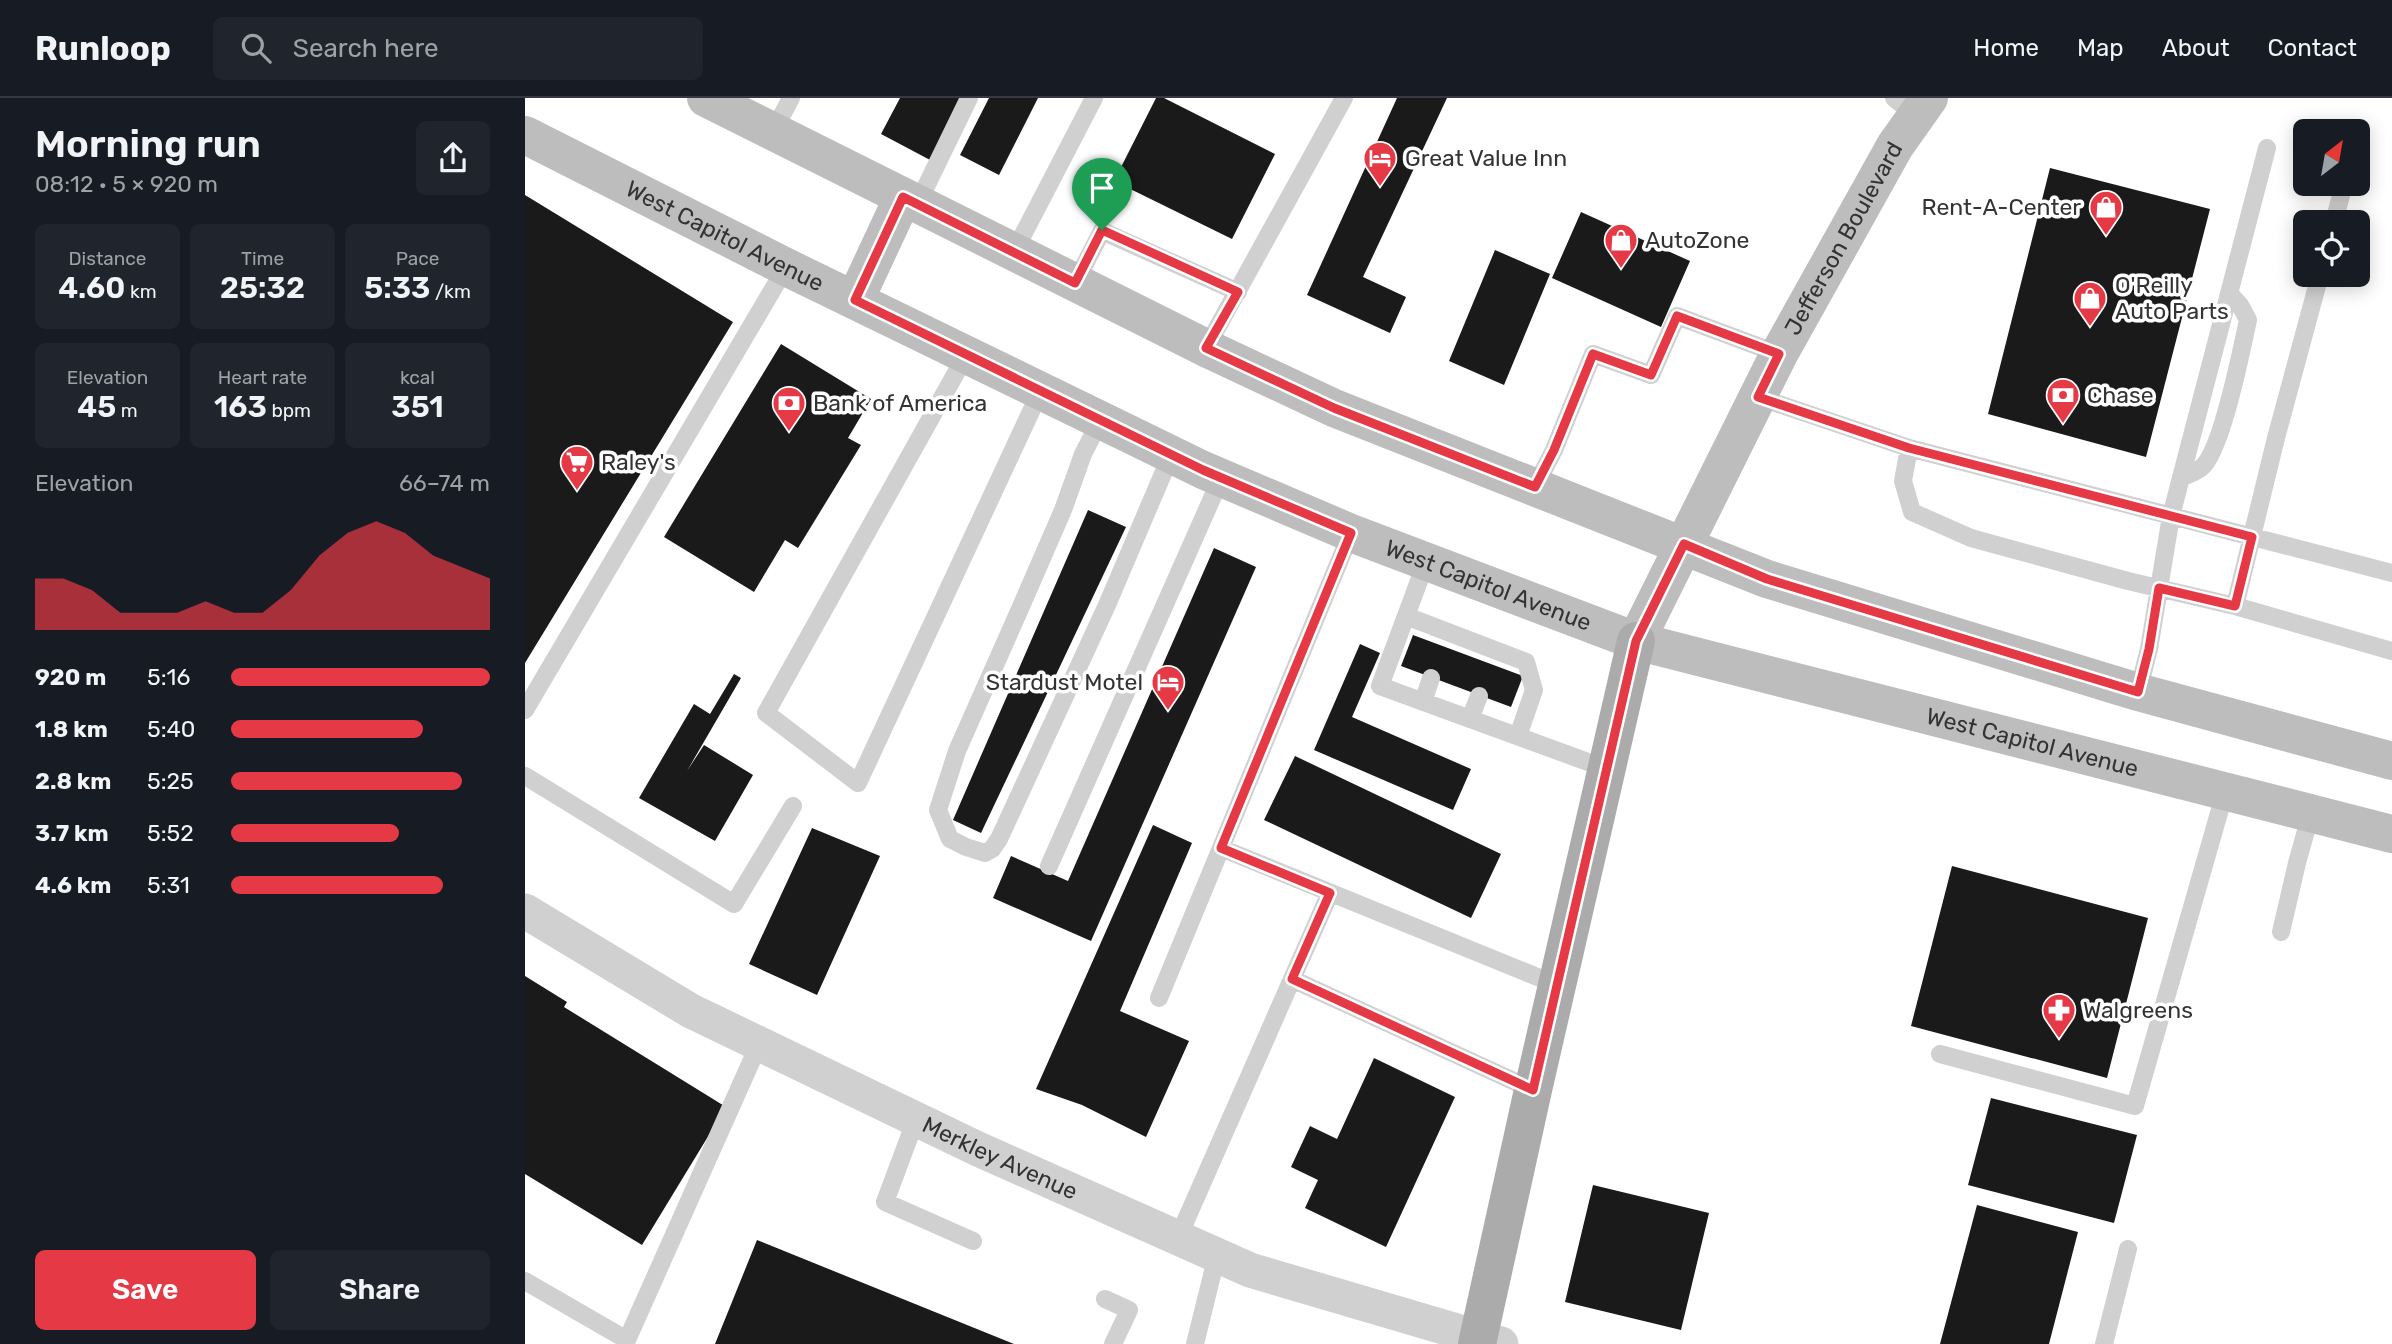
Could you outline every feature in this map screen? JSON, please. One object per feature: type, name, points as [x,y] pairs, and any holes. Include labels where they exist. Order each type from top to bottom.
[{"type":"main road","points":[[730,103],[773,132],[1206,348],[1334,408],[1767,579],[2138,692],[2392,761]]},
{"type":"main road","name":"Jefferson Boulevard","points":[[1486,1342],[1533,1090],[1636,641],[1779,354],[1895,146],[1913,104]]},
{"type":"main road","name":"West Capitol Avenue","points":[[525,135],[786,267],[1221,478],[1351,533],[1636,641],[2392,834]]},
{"type":"main road","points":[[855,300],[910,201]]},
{"type":"main road","points":[[2315,814],[2392,813]]},
{"type":"street","name":"Merkley Avenue","points":[[525,911],[691,1011],[916,1119],[1178,1238],[1250,1270],[1486,1342]]},
{"type":"lane","points":[[773,132],[791,98]]},
{"type":"lane","points":[[910,201],[969,98]]},
{"type":"lane","points":[[1014,252],[1094,98]]},
{"type":"lane","points":[[1206,348],[1344,98]]},
{"type":"lane","points":[[2138,692],[2149,649],[2171,516],[2267,148]]},
{"type":"lane","points":[[1075,283],[1102,230],[1238,292]]},
{"type":"lane","points":[[525,710],[786,267]]},
{"type":"lane","points":[[2235,606],[2317,287]]},
{"type":"lane","points":[[2181,478],[2202,468],[2214,450],[2241,354],[2248,320],[2229,293]]},
{"type":"lane","points":[[1535,487],[1554,450],[1593,354],[1651,375],[1677,316],[1779,354]]},
{"type":"lane","points":[[966,355],[766,713],[858,783],[1040,392]]},
{"type":"lane","points":[[1758,397],[1909,448],[2392,573]]},
{"type":"lane","points":[[1100,421],[1083,454],[1063,510],[957,751],[938,810],[950,839],[966,847],[985,853],[992,849],[999,839],[1107,605],[1171,455]]},
{"type":"lane","points":[[1909,448],[1903,481],[1912,512],[1971,538],[2235,606],[2392,651]]},
{"type":"lane","points":[[1049,866],[1221,478]]},
{"type":"lane","points":[[1159,998],[1351,533]]},
{"type":"lane","points":[[1426,562],[1380,686],[1607,769]]},
{"type":"lane","points":[[1406,616],[1445,639],[1493,657],[1526,662],[1534,690],[1518,737]]},
{"type":"lane","points":[[1423,702],[1431,678]]},
{"type":"lane","points":[[1470,719],[1479,696]]},
{"type":"lane","points":[[525,776],[734,904],[793,806]]},
{"type":"lane","points":[[1940,1054],[2135,1106],[2225,792]]},
{"type":"lane","points":[[2281,932],[2297,863],[2315,814]]},
{"type":"lane","points":[[1221,848],[1557,985]]},
{"type":"lane","points":[[1178,1238],[1330,893]]},
{"type":"lane","points":[[1292,979],[1533,1090]]},
{"type":"lane","points":[[525,1281],[627,1340],[759,1044]]},
{"type":"lane","points":[[916,1119],[885,1202],[973,1241]]},
{"type":"lane","points":[[2104,1344],[2128,1249]]},
{"type":"lane","points":[[1195,1344],[1217,1255]]},
{"type":"lane","points":[[1105,1299],[1129,1310],[1113,1344]]},
{"type":"building","points":[[900,98],[963,98],[932,161],[881,134]]},
{"type":"building","points":[[989,98],[1038,98],[999,175],[960,155]]},
{"type":"building","points":[[1156,98],[1164,98],[1275,154],[1232,239],[1114,181]]},
{"type":"building","name":"Great Value Inn","points":[[1397,98],[1447,98],[1363,277],[1406,297],[1390,333],[1307,295]]},
{"type":"building","points":[[2050,168],[2210,209],[2146,457],[1988,414]]},
{"type":"building","name":"Raley's","points":[[525,195],[733,322],[525,663]]},
{"type":"building","name":"AutoZone","points":[[1581,212],[1690,261],[1661,327],[1552,278]]},
{"type":"building","points":[[1495,250],[1550,274],[1504,385],[1449,361]]},
{"type":"building","points":[[781,344],[871,399],[848,438],[861,445],[798,548],[785,540],[754,592],[664,537]]},
{"type":"building","points":[[1088,510],[1126,527],[981,833],[953,820]]},
{"type":"building","name":"Stardust Motel","points":[[1214,548],[1256,567],[1091,941],[993,898],[1011,856],[1068,881]]},
{"type":"building","points":[[1413,635],[1523,676],[1511,707],[1401,666]]},
{"type":"building","points":[[1360,644],[1380,653],[1352,717],[1471,769],[1453,810],[1314,750]]},
{"type":"building","points":[[734,674],[741,678],[687,771],[704,745],[753,775],[715,841],[639,798],[694,704],[710,714]]},
{"type":"building","points":[[1295,756],[1501,854],[1471,918],[1264,820]]},
{"type":"building","points":[[1153,825],[1192,843],[1120,1011],[1189,1041],[1146,1137],[1082,1105],[1036,1089]]},
{"type":"building","points":[[812,828],[880,856],[817,995],[749,964]]},
{"type":"building","name":"Walgreens","points":[[1952,866],[2148,918],[2107,1078],[1911,1026]]},
{"type":"building","points":[[525,976],[567,1002],[564,1007],[726,1107],[642,1245],[525,1174]]},
{"type":"building","points":[[1374,1058],[1455,1097],[1386,1247],[1305,1208],[1318,1180],[1291,1167],[1310,1126],[1337,1139]]},
{"type":"building","points":[[1991,1098],[2137,1135],[2114,1223],[1968,1185]]},
{"type":"building","points":[[1593,1185],[1709,1213],[1681,1330],[1565,1302]]},
{"type":"building","points":[[1977,1205],[2078,1232],[2049,1344],[1940,1344]]},
{"type":"building","points":[[757,1240],[1014,1344],[715,1344]]},
{"type":"place","name":"Great Value Inn","points":[[1380,188]]},
{"type":"place","name":"Rent-A-Center","points":[[2106,237]]},
{"type":"place","name":"AutoZone","points":[[1621,270]]},
{"type":"place","name":"O'Reilly Auto Parts","points":[[2090,328]]},
{"type":"place","name":"Chase","points":[[2063,425]]},
{"type":"place","name":"Bank of America","points":[[789,433]]},
{"type":"place","name":"Raley's","points":[[577,492]]},
{"type":"place","name":"Stardust Motel","points":[[1168,712]]},
{"type":"place","name":"Walgreens","points":[[2059,1040]]},
{"type":"route","points":[[903,197],[1075,283],[1102,230],[1238,292],[1206,348],[1334,408],[1535,487],[1554,450],[1593,354],[1651,375],[1677,316],[1779,354],[1758,397],[1909,448],[2252,537],[2235,606],[2159,588],[2149,649],[2138,692],[1767,579],[1684,544],[1636,641],[1533,1090],[1292,979],[1330,893],[1221,848],[1351,533],[1203,470],[855,300],[903,197]]}]
